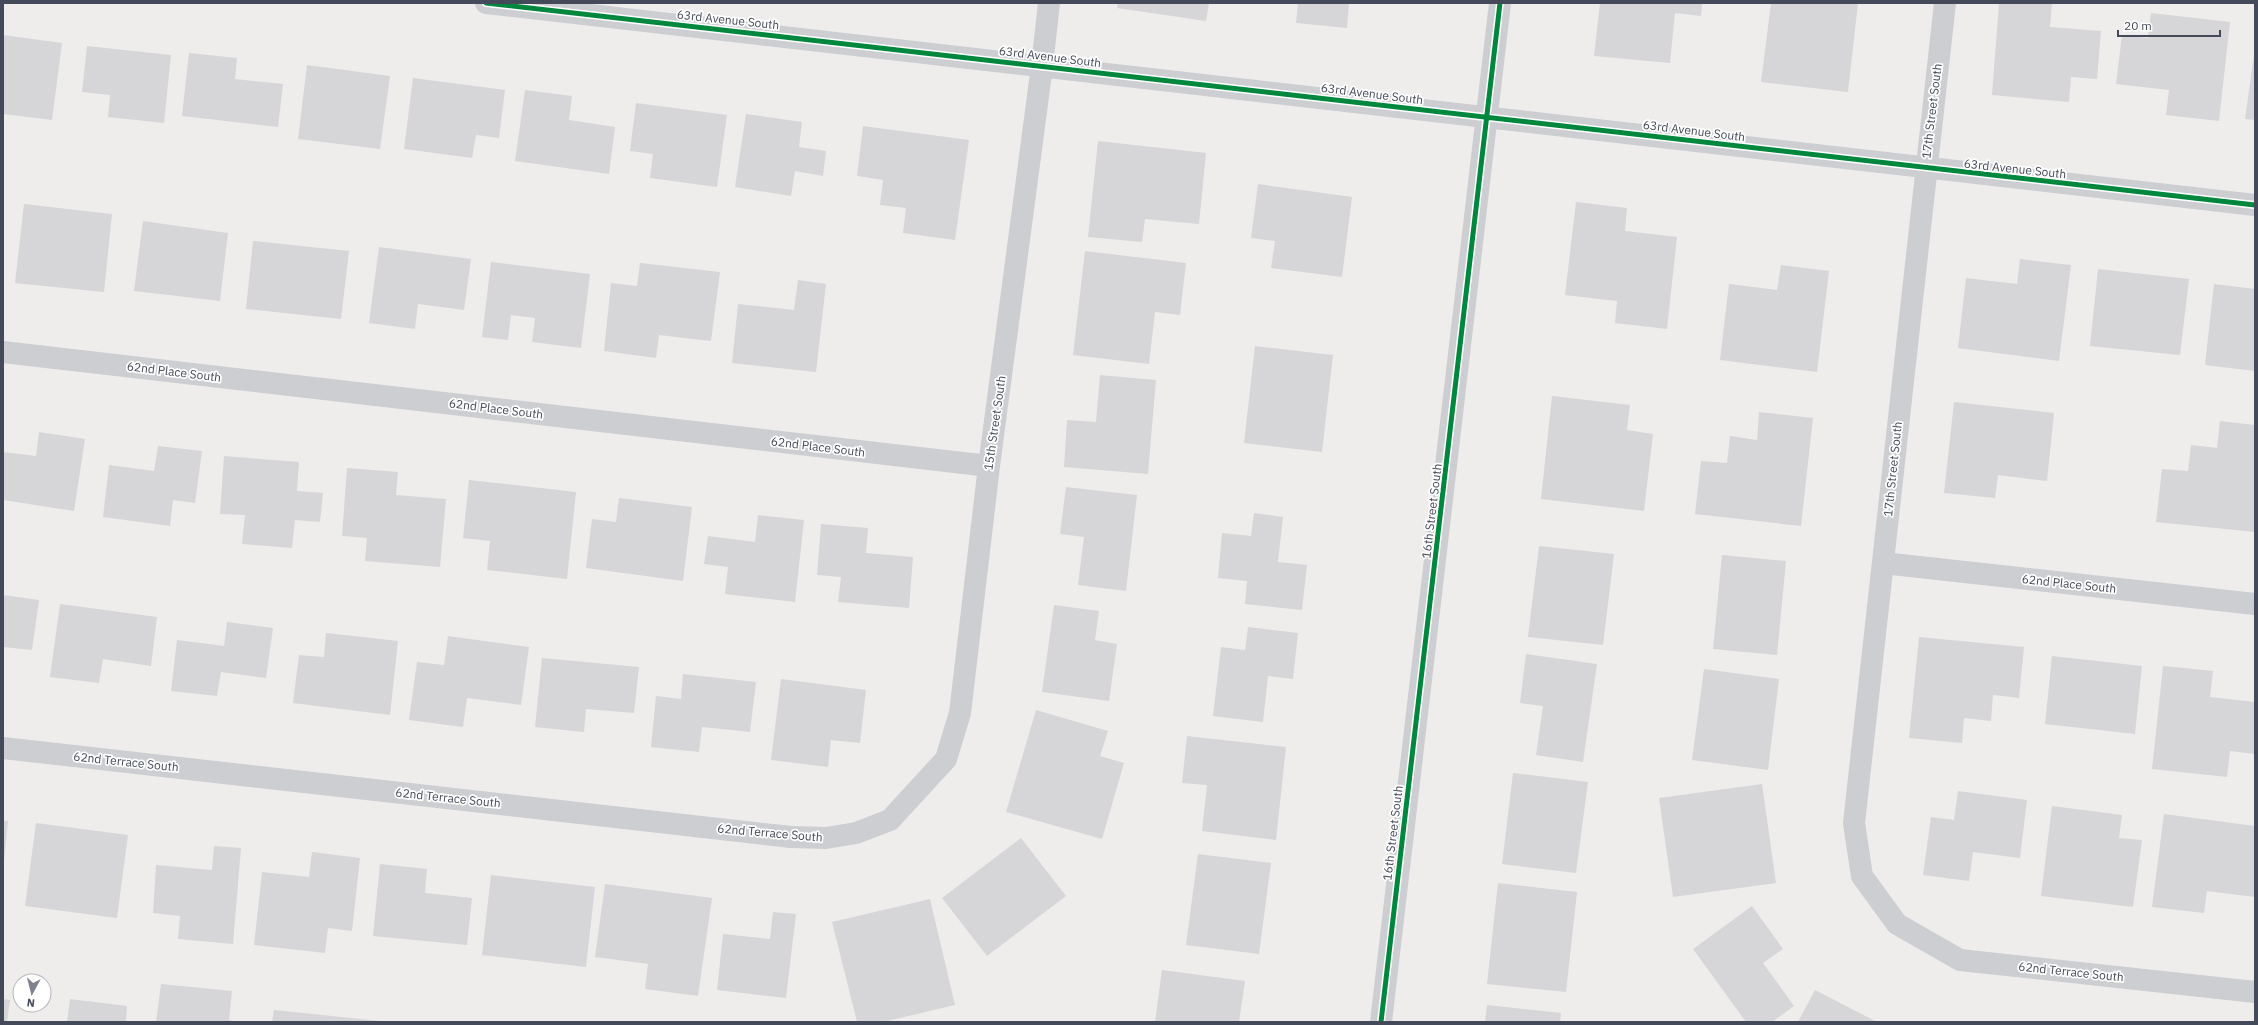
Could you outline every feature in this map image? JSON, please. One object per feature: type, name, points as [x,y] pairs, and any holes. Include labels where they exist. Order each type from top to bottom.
[{"type":"street","name":"63rd Avenue South","points":[[486,3],[2255,205]]},
{"type":"street","name":"15th Street South","points":[[890,820],[946,759],[960,713],[989,466],[1049,3]]},
{"type":"street","name":"16th Street South","points":[[1381,1022],[1488,117],[1500,3]]},
{"type":"street","name":"17th Street South","points":[[1897,924],[1862,876],[1854,823],[1925,168],[1945,3]]},
{"type":"street","name":"62nd Place South","points":[[3,352],[989,466]]},
{"type":"street","name":"62nd Place South","points":[[1883,563],[2255,604]]},
{"type":"street","name":"62nd Terrace South","points":[[3,748],[791,837],[826,838],[841,836],[856,833],[890,820]]},
{"type":"street","name":"62nd Terrace South","points":[[1897,924],[1960,960],[2255,992]]},
{"type":"building","points":[[1118,3],[1209,3],[1206,21],[1117,8]]},
{"type":"building","points":[[1298,3],[1349,3],[1347,28],[1296,23]]},
{"type":"building","points":[[1600,3],[1702,3],[1701,16],[1675,13],[1670,63],[1594,56]]},
{"type":"building","points":[[1771,3],[1858,3],[1848,92],[1761,82]]},
{"type":"building","points":[[1999,3],[2052,3],[2050,27],[2101,31],[2097,79],[2071,77],[2069,102],[1992,95]]},
{"type":"building","points":[[2151,13],[2230,22],[2219,121],[2166,115],[2169,90],[2116,84],[2122,35],[2148,38]]},
{"type":"building","points":[[3,35],[62,43],[52,120],[3,114]]},
{"type":"building","points":[[87,46],[171,55],[164,123],[108,117],[110,95],[82,92]]},
{"type":"building","points":[[189,53],[237,58],[235,79],[283,84],[278,127],[182,116]]},
{"type":"building","points":[[2255,55],[2255,120],[2245,119]]},
{"type":"building","points":[[307,65],[390,76],[380,149],[298,139]]},
{"type":"building","points":[[413,78],[505,90],[499,138],[476,135],[472,158],[404,149]]},
{"type":"building","points":[[525,90],[572,96],[569,120],[615,127],[609,174],[515,161]]},
{"type":"building","points":[[636,103],[727,115],[717,187],[650,178],[653,154],[630,151]]},
{"type":"building","points":[[746,114],[802,122],[799,147],[826,151],[823,176],[795,171],[791,196],[735,187]]},
{"type":"building","points":[[863,126],[969,140],[955,240],[903,233],[906,208],[880,205],[883,180],[857,176]]},
{"type":"building","points":[[1098,141],[1206,153],[1199,224],[1145,219],[1142,242],[1088,237]]},
{"type":"building","points":[[1258,184],[1352,197],[1342,277],[1271,268],[1275,241],[1251,238]]},
{"type":"building","points":[[1576,202],[1627,208],[1625,231],[1677,237],[1667,329],[1615,323],[1617,301],[1565,295]]},
{"type":"building","points":[[24,204],[112,214],[104,292],[15,283]]},
{"type":"building","points":[[143,221],[228,233],[220,301],[134,291]]},
{"type":"building","points":[[253,241],[349,251],[341,319],[246,309]]},
{"type":"building","points":[[379,247],[471,259],[464,310],[418,304],[415,329],[369,323]]},
{"type":"building","points":[[1085,251],[1186,263],[1180,315],[1155,312],[1149,364],[1073,355]]},
{"type":"building","points":[[2020,259],[2071,265],[2059,361],[1958,348],[1966,278],[2017,284]]},
{"type":"building","points":[[491,262],[590,274],[581,348],[532,342],[535,318],[511,315],[508,340],[482,337]]},
{"type":"building","points":[[640,263],[720,272],[711,341],[659,335],[656,358],[604,351],[611,283],[637,286]]},
{"type":"building","points":[[1781,265],[1829,271],[1817,372],[1720,360],[1729,284],[1777,290]]},
{"type":"building","points":[[2098,269],[2189,279],[2180,355],[2090,346]]},
{"type":"building","points":[[798,280],[826,284],[816,372],[732,363],[738,304],[794,310]]},
{"type":"building","points":[[2214,284],[2255,289],[2255,371],[2205,365]]},
{"type":"building","points":[[1255,346],[1333,355],[1322,452],[1244,443]]},
{"type":"building","points":[[1100,375],[1156,380],[1148,474],[1064,467],[1067,420],[1096,422]]},
{"type":"building","points":[[1552,396],[1630,405],[1627,430],[1653,434],[1644,511],[1541,499]]},
{"type":"building","points":[[1954,402],[2054,413],[2047,481],[1998,475],[1995,498],[1944,493]]},
{"type":"building","points":[[1759,412],[1813,418],[1801,526],[1695,514],[1701,461],[1727,463],[1730,436],[1757,440]]},
{"type":"building","points":[[2220,421],[2255,425],[2255,532],[2156,522],[2162,469],[2188,471],[2191,445],[2217,448]]},
{"type":"building","points":[[39,432],[85,439],[74,511],[3,500],[3,452],[36,456]]},
{"type":"building","points":[[158,446],[202,451],[195,503],[173,500],[170,526],[103,517],[109,465],[154,471]]},
{"type":"building","points":[[224,456],[299,462],[297,491],[323,493],[320,522],[295,520],[292,548],[242,544],[245,515],[220,514]]},
{"type":"building","points":[[347,468],[398,472],[396,495],[446,499],[440,567],[365,561],[367,538],[342,536]]},
{"type":"building","points":[[469,480],[576,492],[567,579],[487,570],[490,541],[463,538]]},
{"type":"building","points":[[1066,487],[1137,495],[1126,591],[1078,585],[1084,537],[1060,534]]},
{"type":"building","points":[[619,498],[692,507],[683,581],[586,568],[592,519],[616,522]]},
{"type":"building","points":[[1254,513],[1283,517],[1278,562],[1307,565],[1302,610],[1245,604],[1247,581],[1218,578],[1222,533],[1251,536]]},
{"type":"building","points":[[758,515],[804,520],[795,602],[725,594],[728,567],[704,564],[708,536],[755,542]]},
{"type":"building","points":[[821,524],[868,528],[866,553],[913,557],[909,608],[838,602],[841,577],[817,575]]},
{"type":"building","points":[[1539,546],[1614,554],[1603,645],[1528,637]]},
{"type":"building","points":[[1722,555],[1786,561],[1777,655],[1713,649]]},
{"type":"building","points":[[3,595],[39,600],[32,650],[3,647]]},
{"type":"building","points":[[60,604],[157,617],[151,666],[103,659],[99,683],[50,677]]},
{"type":"building","points":[[1054,605],[1099,611],[1095,640],[1117,644],[1109,701],[1042,692]]},
{"type":"building","points":[[227,622],[273,628],[266,678],[221,672],[217,696],[171,691],[177,640],[224,646]]},
{"type":"building","points":[[1248,627],[1298,633],[1293,679],[1268,676],[1263,722],[1213,716],[1221,647],[1245,650]]},
{"type":"building","points":[[326,633],[398,641],[390,715],[293,703],[299,655],[324,657]]},
{"type":"building","points":[[448,636],[529,647],[521,705],[467,698],[463,727],[409,720],[417,662],[444,665]]},
{"type":"building","points":[[1919,637],[2024,647],[2019,698],[1993,695],[1991,721],[1964,718],[1962,743],[1909,738]]},
{"type":"building","points":[[1526,654],[1597,664],[1583,762],[1536,755],[1543,706],[1520,703]]},
{"type":"building","points":[[2052,656],[2142,666],[2135,734],[2045,724]]},
{"type":"building","points":[[542,658],[639,667],[634,713],[586,709],[584,732],[535,727]]},
{"type":"building","points":[[2163,666],[2213,671],[2210,697],[2255,702],[2255,754],[2230,751],[2227,777],[2152,769]]},
{"type":"building","points":[[1704,669],[1779,679],[1768,770],[1692,760]]},
{"type":"building","points":[[683,674],[756,682],[750,732],[702,727],[699,752],[651,747],[656,696],[681,699]]},
{"type":"building","points":[[781,679],[866,690],[860,743],[831,740],[828,767],[771,760]]},
{"type":"building","points":[[1036,710],[1108,731],[1100,756],[1124,763],[1102,839],[1006,812]]},
{"type":"building","points":[[1187,736],[1286,747],[1276,840],[1202,831],[1207,785],[1182,783]]},
{"type":"building","points":[[1513,773],[1588,782],[1576,873],[1502,864]]},
{"type":"building","points":[[1762,784],[1776,883],[1673,897],[1659,798]]},
{"type":"building","points":[[1958,791],[2027,800],[2020,858],[1973,852],[1969,881],[1923,875],[1931,817],[1954,820]]},
{"type":"building","points":[[2052,806],[2122,815],[2119,838],[2142,840],[2133,907],[2041,896]]},
{"type":"building","points":[[2164,814],[2255,826],[2255,897],[2207,891],[2204,913],[2152,907]]},
{"type":"building","points":[[3,821],[8,821],[4,860],[3,860]]},
{"type":"building","points":[[36,823],[128,835],[117,918],[25,906]]},
{"type":"building","points":[[1021,838],[1066,896],[987,956],[942,898]]},
{"type":"building","points":[[214,846],[241,848],[233,944],[178,939],[180,916],[153,913],[156,865],[212,870]]},
{"type":"building","points":[[312,852],[360,858],[352,931],[328,928],[325,953],[254,945],[262,872],[309,877]]},
{"type":"building","points":[[1198,854],[1271,863],[1259,954],[1186,945]]},
{"type":"building","points":[[380,864],[427,869],[425,893],[472,898],[467,945],[373,936]]},
{"type":"building","points":[[491,875],[595,887],[586,967],[482,955]]},
{"type":"building","points":[[1498,883],[1577,892],[1566,992],[1487,984]]},
{"type":"building","points":[[605,884],[712,898],[698,996],[645,989],[648,964],[595,957]]},
{"type":"building","points":[[930,899],[955,1005],[883,1022],[857,1022],[832,922]]},
{"type":"building","points":[[1752,906],[1783,949],[1763,963],[1794,1006],[1772,1022],[1746,1022],[1693,949]]},
{"type":"building","points":[[773,912],[796,914],[786,998],[717,990],[723,934],[770,939]]},
{"type":"building","points":[[1162,970],[1245,981],[1239,1022],[1155,1022]]},
{"type":"building","points":[[161,984],[232,991],[229,1020],[237,1022],[156,1022]]},
{"type":"building","points":[[1815,990],[1877,1022],[1798,1022]]},
{"type":"building","points":[[3,999],[10,1000],[7,1022],[3,1022]]},
{"type":"building","points":[[70,999],[127,1006],[126,1022],[67,1022]]},
{"type":"building","points":[[1487,1005],[1561,1013],[1560,1022],[1485,1022]]},
{"type":"building","points":[[274,1010],[380,1021],[380,1022],[272,1022]]},
{"type":"cycle path","points":[[486,3],[2255,205]]},
{"type":"cycle path","points":[[1381,1022],[1500,3]]}]
